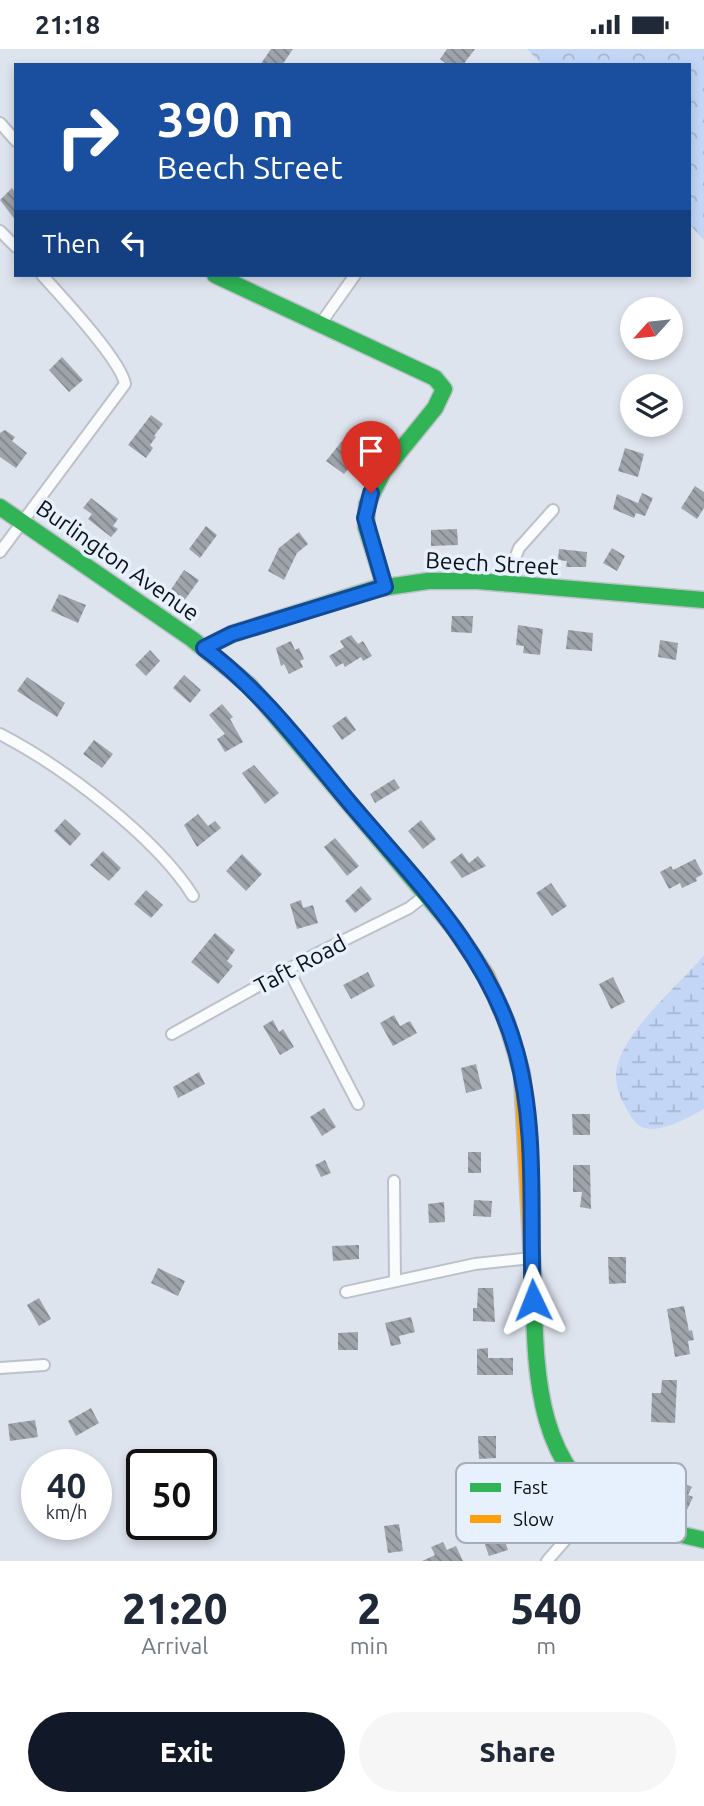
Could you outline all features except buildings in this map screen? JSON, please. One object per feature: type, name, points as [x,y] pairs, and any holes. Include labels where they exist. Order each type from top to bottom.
[{"type":"main road","points":[[219,277],[435,378],[444,389],[435,409],[377,483],[366,503],[366,523],[385,587]]},
{"type":"main road","name":"Burlington Avenue","points":[[0,507],[204,648],[250,686],[427,894],[453,926],[486,975],[516,1050],[526,1114],[536,1368],[542,1414],[566,1463]]},
{"type":"main road","name":"Beech Street","points":[[204,648],[232,634],[385,587],[448,580],[704,600]]},
{"type":"main road","name":"Burlington Avenue","points":[[686,1535],[704,1540]]},
{"type":"street","points":[[0,123],[14,139]]},
{"type":"street","points":[[0,231],[14,245]]},
{"type":"street","points":[[0,552],[125,384],[123,375],[89,330],[43,277]]},
{"type":"street","points":[[321,323],[354,277]]},
{"type":"street","points":[[505,585],[519,548],[553,510]]},
{"type":"street","points":[[0,734],[47,761],[104,806],[174,868],[193,896]]},
{"type":"street","name":"Taft Road","points":[[172,1034],[288,969],[409,908],[427,894]]},
{"type":"street","points":[[288,969],[358,1104]]},
{"type":"street","points":[[394,1181],[395,1281]]},
{"type":"street","points":[[346,1292],[490,1262],[531,1258]]},
{"type":"street","points":[[0,1368],[44,1364]]},
{"type":"street","points":[[547,1561],[563,1543]]},
{"type":"green space","points":[[527,49],[704,49],[704,240],[691,226],[691,63],[540,63]]},
{"type":"green space","points":[[704,955],[704,1109],[688,1118],[656,1129],[638,1125],[618,1090],[618,1063],[636,1030]]},
{"type":"traffic: fast","points":[[219,277],[435,378],[444,389],[435,408],[383,472],[367,504],[366,527],[385,587]]},
{"type":"traffic: fast","points":[[0,507],[192,639],[250,686],[454,928]]},
{"type":"traffic: fast","points":[[204,648],[232,634],[373,589],[428,581],[478,581],[704,600]]},
{"type":"traffic: fast","points":[[533,1276],[538,1376],[544,1409],[565,1463]]},
{"type":"traffic: fast","points":[[686,1536],[704,1540]]},
{"type":"traffic: slow","points":[[454,928],[486,975],[507,1023],[522,1074],[533,1276]]},
{"type":"route","points":[[371,493],[366,503],[365,518],[385,587],[232,634],[204,648],[250,686],[299,741],[446,916],[486,975],[507,1023],[522,1074],[526,1103],[533,1300]]}]
